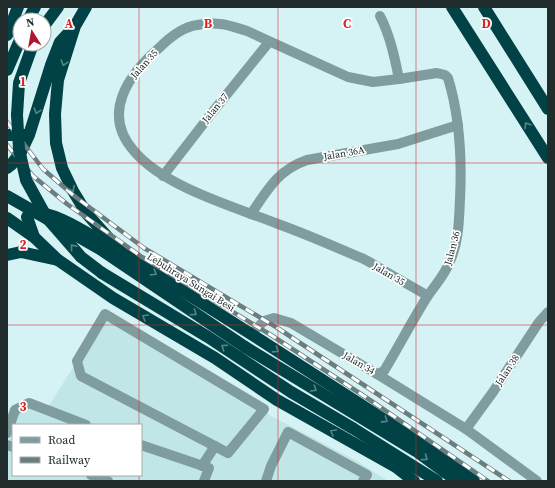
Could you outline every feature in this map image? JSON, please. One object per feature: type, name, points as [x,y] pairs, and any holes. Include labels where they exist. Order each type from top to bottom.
[{"type":"highway","points":[[7,35],[18,7]]},
{"type":"highway","points":[[52,15],[58,7]]},
{"type":"highway","name":"Lebuhraya Sungai Besi","points":[[86,7],[75,26],[58,80],[55,114],[56,143],[62,168],[73,191],[87,214],[121,252],[422,444],[474,481]]},
{"type":"highway","points":[[452,7],[548,158]]},
{"type":"highway","points":[[484,7],[548,109]]},
{"type":"highway","points":[[7,168],[21,152],[29,135],[51,65],[60,42],[75,26]]},
{"type":"highway","points":[[7,70],[15,52]]},
{"type":"highway","points":[[30,52],[20,83],[17,115],[19,149],[26,180],[47,218],[81,256],[102,273],[208,337],[291,392],[354,428],[437,481]]},
{"type":"highway","points":[[7,135],[29,135]]},
{"type":"highway","points":[[7,196],[100,249],[245,347],[416,451],[457,481]]},
{"type":"highway","points":[[34,237],[27,217],[30,212],[57,217],[121,252]]},
{"type":"highway","points":[[7,218],[34,237],[58,260],[113,298],[215,358],[277,400],[396,467],[414,480]]},
{"type":"highway","points":[[7,255],[20,252],[58,260]]},
{"type":"highway","points":[[215,358],[291,392]]},
{"type":"street","points":[[380,16],[395,59],[399,80]]},
{"type":"street","name":"Jalan 35","points":[[428,296],[362,258],[207,197],[163,176],[135,154],[127,143],[122,133],[119,113],[121,99],[126,85],[137,69],[165,42],[182,31],[196,25],[217,23],[233,26],[348,77],[373,82],[399,80],[437,73],[445,75],[449,82],[458,125]]},
{"type":"street","name":"Jalan 37","points":[[163,176],[269,42]]},
{"type":"street","name":"Jalan 36A","points":[[251,214],[276,179],[295,164],[307,160],[398,144],[458,125]]},
{"type":"street","name":"Jalan 36","points":[[377,374],[384,370],[428,296],[443,276],[451,260],[456,242],[459,219],[461,165],[458,125]]},
{"type":"street","name":"Jalan 38","points":[[466,429],[493,392],[539,322],[548,312]]},
{"type":"street","points":[[105,314],[264,409],[228,453],[215,446],[81,376],[77,361],[105,314]]},
{"type":"street","name":"Jalan 34","points":[[251,334],[264,321],[274,318],[291,323],[466,429],[537,481]]},
{"type":"street","points":[[7,433],[15,410],[29,403],[83,424]]},
{"type":"street","points":[[266,481],[271,466],[288,432],[367,475],[363,481]]},
{"type":"street","points":[[142,445],[209,468],[204,481]]},
{"type":"street","points":[[202,466],[215,446]]},
{"type":"street","points":[[95,476],[107,479]]},
{"type":"shaded area","points":[[105,317],[258,409],[357,461],[388,481],[7,481],[7,443],[12,428],[12,476],[142,476],[142,424],[13,424],[17,413],[29,407],[45,412]]},
{"type":"railway","points":[[7,122],[43,169],[73,195],[144,248],[276,327],[509,481]]},
{"type":"railway","points":[[7,145],[33,176],[67,204],[142,257],[271,335],[370,400],[488,481]]}]
